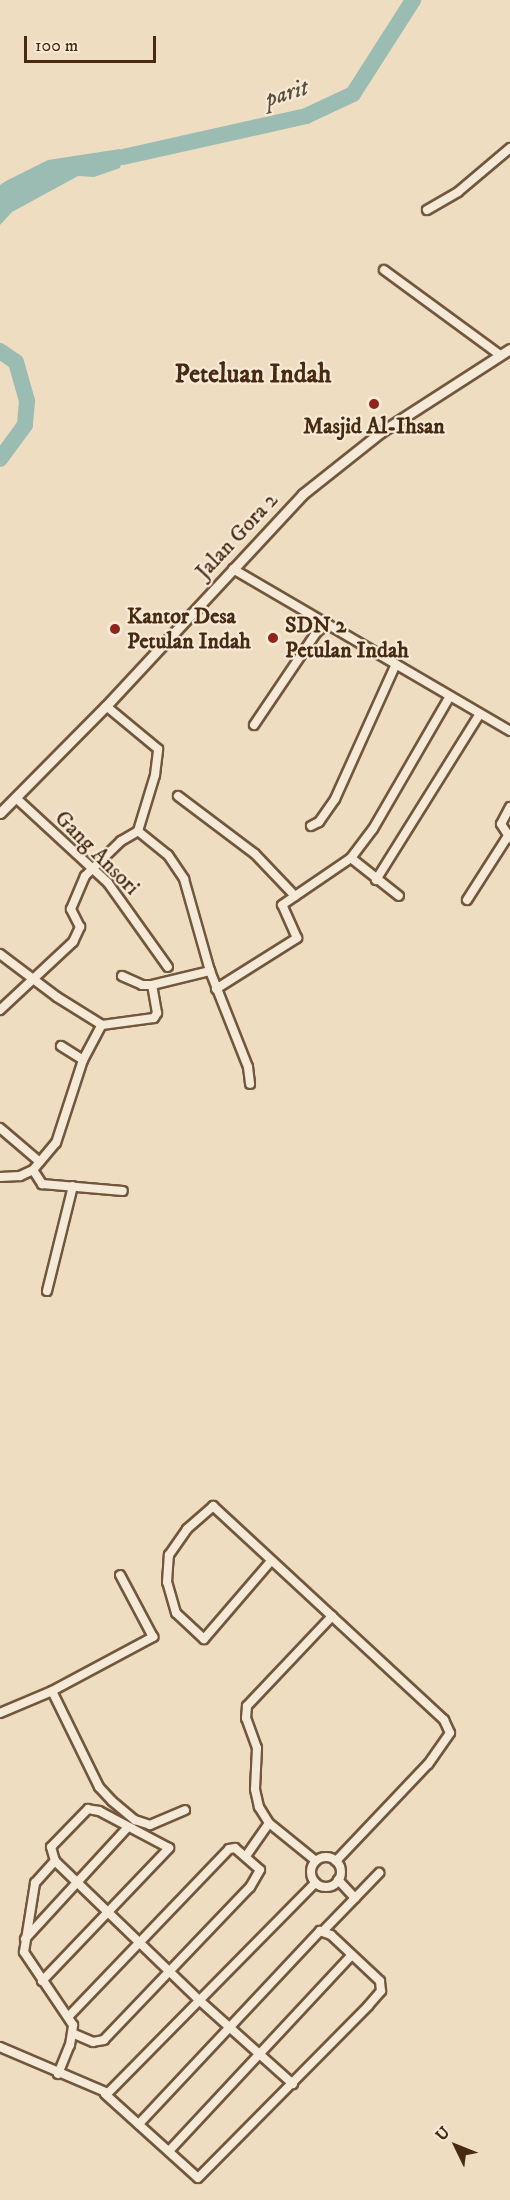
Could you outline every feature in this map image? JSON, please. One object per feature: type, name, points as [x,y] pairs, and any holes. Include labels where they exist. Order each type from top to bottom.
[{"type":"street","points":[[427,210],[458,192],[510,148]]},
{"type":"street","points":[[384,270],[500,355]]},
{"type":"street","name":"Jalan Gora 2","points":[[0,813],[106,706],[303,494],[371,440],[510,349]]},
{"type":"street","points":[[232,569],[396,664],[449,698],[510,731]]},
{"type":"street","points":[[254,725],[327,623]]},
{"type":"street","points":[[311,826],[319,822],[335,799],[396,664]]},
{"type":"street","points":[[216,989],[297,938],[280,909],[295,896],[351,858],[373,829],[449,698]]},
{"type":"street","points":[[0,1010],[30,978],[73,942],[80,928],[71,909],[93,867],[138,831],[155,775],[158,749],[106,706]]},
{"type":"street","points":[[376,880],[479,715]]},
{"type":"street","points":[[178,796],[255,854],[295,896]]},
{"type":"street","name":"Gang Ansori","points":[[16,798],[93,867],[124,902],[168,967]]},
{"type":"street","points":[[466,900],[509,837],[502,820],[510,807]]},
{"type":"street","points":[[138,831],[179,869],[216,989],[248,1067],[250,1084]]},
{"type":"street","points":[[351,858],[399,896]]},
{"type":"street","points":[[0,954],[30,978],[102,1025],[156,1017],[152,985]]},
{"type":"street","points":[[122,976],[142,985],[152,985],[210,971]]},
{"type":"street","points":[[0,1177],[20,1176],[33,1170],[60,1137],[83,1060],[102,1025]]},
{"type":"street","points":[[61,1046],[83,1060]]},
{"type":"street","points":[[0,1128],[40,1162]]},
{"type":"street","points":[[33,1170],[42,1184],[123,1191]]},
{"type":"street","points":[[47,1291],[73,1186]]},
{"type":"street","points":[[271,1561],[204,1639],[176,1613],[167,1582],[169,1555],[187,1529],[213,1506],[444,1720],[450,1733],[428,1764],[336,1861]]},
{"type":"street","points":[[0,1713],[52,1691],[153,1637],[120,1575]]},
{"type":"street","points":[[316,1861],[269,1822],[259,1807],[255,1789],[257,1748],[246,1718],[247,1706],[332,1616]]},
{"type":"street","points":[[52,1691],[99,1787],[112,1801],[135,1820],[150,1825],[185,1810]]},
{"type":"street","points":[[42,1981],[107,1912],[170,1848],[127,1828],[99,1811],[88,1809],[51,1847],[55,1861],[77,1881],[107,1912],[168,1971],[293,2084]]},
{"type":"street","points":[[246,1856],[269,1822]]},
{"type":"street","points":[[24,1941],[127,1828]]},
{"type":"street","points":[[69,2016],[224,1854],[236,1848],[261,1874],[105,2040],[93,2042],[74,2034]]},
{"type":"street","points":[[328,1857],[336,1861],[340,1872],[338,1880],[327,1887],[315,1883],[311,1872],[316,1861],[328,1857]]},
{"type":"street","points":[[55,1861],[40,1873],[35,1884],[24,1952],[42,1981],[69,2016],[74,2034],[58,2074]]},
{"type":"street","points":[[139,2124],[379,1873]]},
{"type":"street","points":[[338,1880],[355,1898]]},
{"type":"street","points":[[105,2094],[315,1883]]},
{"type":"street","points":[[0,2047],[105,2094],[194,2176],[202,2176],[381,1991],[380,1981],[324,1930]]},
{"type":"street","points":[[169,2151],[352,1955]]},
{"type":"water","points":[[120,149],[123,157],[120,168],[94,177],[78,176],[12,212],[0,225],[0,185],[6,181],[48,160]]},
{"type":"waterway","name":"parit","points":[[123,157],[306,116],[353,94],[413,0]]},
{"type":"waterway","points":[[0,351],[16,362],[27,401],[25,425],[0,459]]},
{"type":"place","name":"Masjid Al-Ihsan","points":[[374,404]]},
{"type":"place","name":"Kantor Desa Petulan Indah","points":[[115,629]]},
{"type":"place","name":"SDN 2 Petulan Indah","points":[[273,638]]},
{"type":"district","name":"Peteluan Indah","points":[[253,375]]}]
